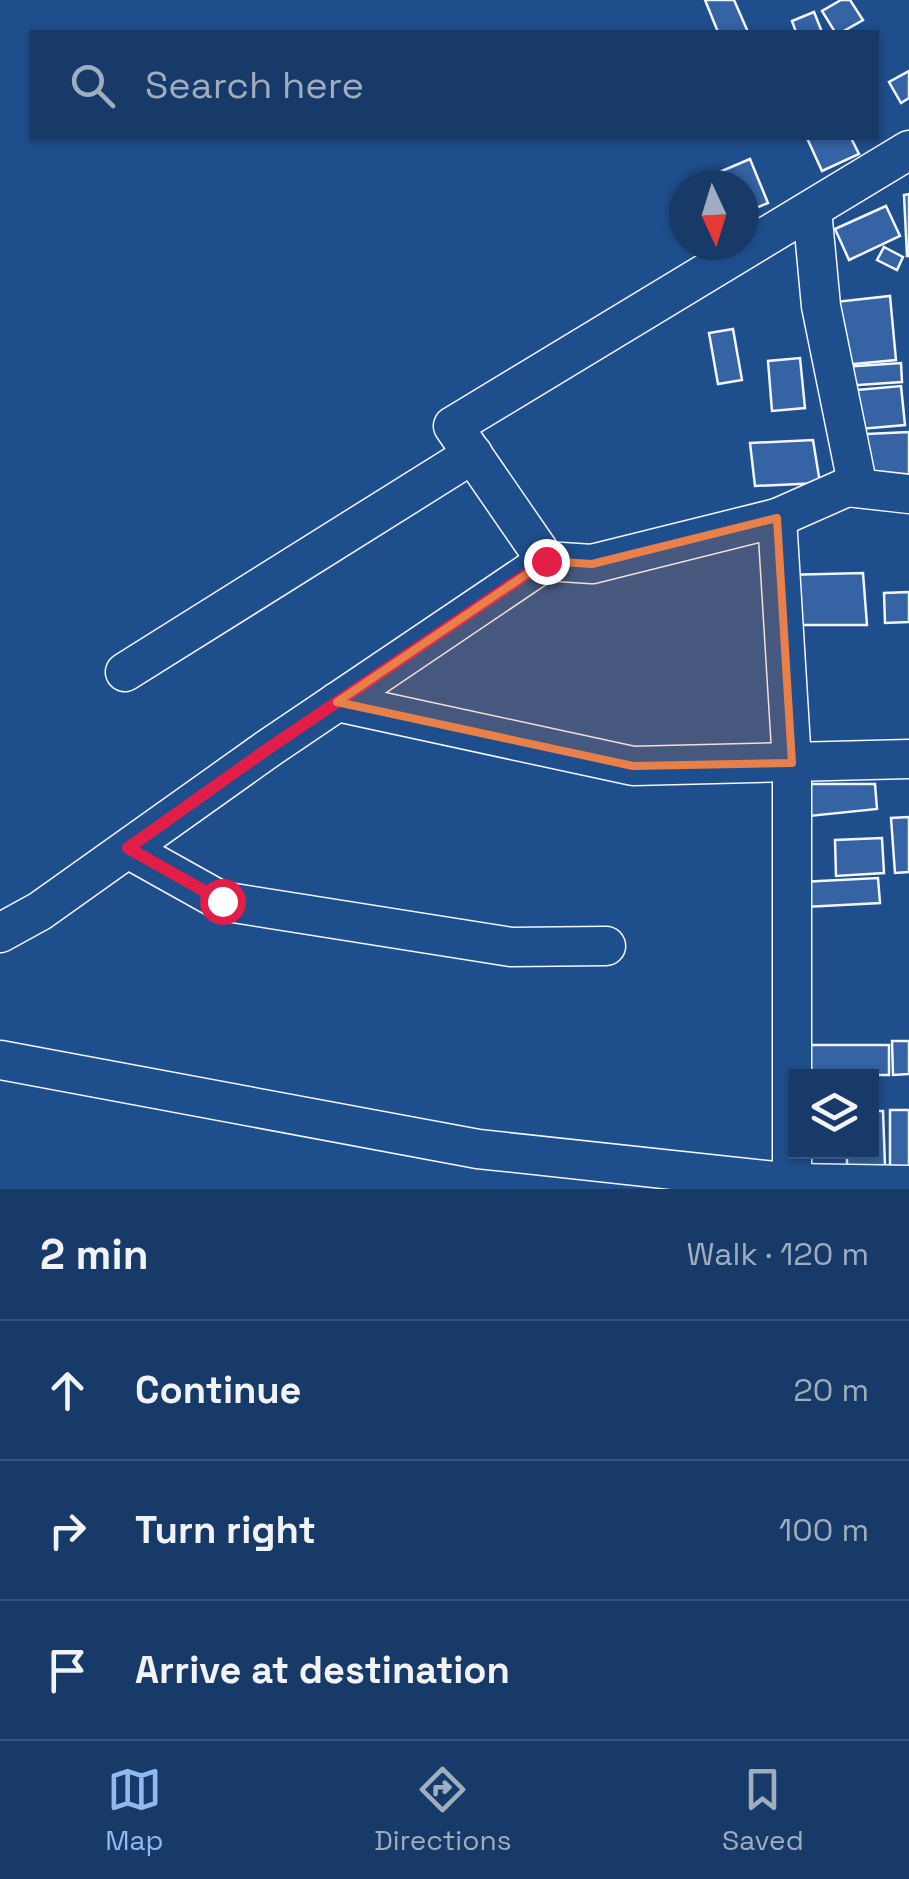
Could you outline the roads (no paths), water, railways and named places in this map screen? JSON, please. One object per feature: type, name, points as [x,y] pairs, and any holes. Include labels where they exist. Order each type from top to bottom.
[{"type":"street","points":[[546,561],[454,426],[909,150]]},
{"type":"street","points":[[812,210],[822,306],[858,488]]},
{"type":"street","points":[[125,672],[472,454]]},
{"type":"street","points":[[0,933],[40,911],[546,561],[592,564],[777,518],[847,487],[909,494]]},
{"type":"street","points":[[777,518],[792,763],[792,1186]]},
{"type":"street","points":[[337,702],[633,766],[909,759]]},
{"type":"street","points":[[128,848],[222,901],[512,946],[606,946]]},
{"type":"street","points":[[0,1060],[478,1149],[792,1186],[909,1185]]}]
